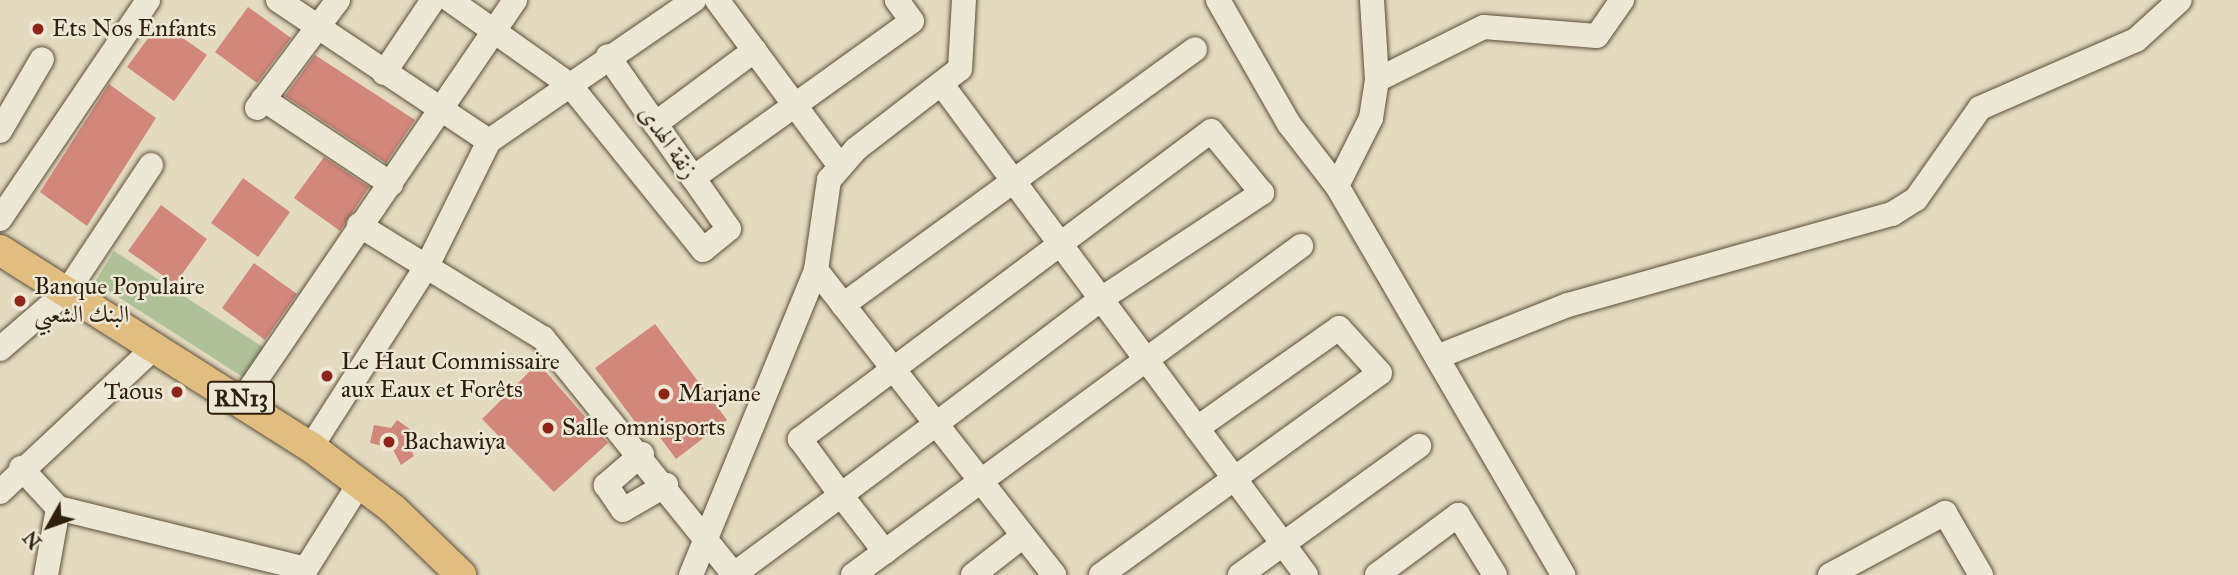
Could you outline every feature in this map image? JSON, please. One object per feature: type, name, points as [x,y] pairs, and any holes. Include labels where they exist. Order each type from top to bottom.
[{"type":"main road","name":"RN13","points":[[0,250],[243,399],[359,484],[461,575]]},
{"type":"street","points":[[0,219],[148,0]]},
{"type":"street","points":[[278,0],[489,141]]},
{"type":"street","points":[[338,0],[315,23],[260,104],[390,184]]},
{"type":"street","points":[[384,73],[433,0]]},
{"type":"street","points":[[450,0],[496,29],[570,85]]},
{"type":"street","points":[[243,399],[359,225],[442,109],[515,0]]},
{"type":"street","points":[[311,447],[428,264],[489,141],[608,56],[694,0]]},
{"type":"street","points":[[717,0],[840,166]]},
{"type":"street","points":[[694,178],[912,21],[897,0]]},
{"type":"street","points":[[691,575],[816,270],[829,180],[840,166],[943,86],[966,56],[964,0]]},
{"type":"street","points":[[1218,0],[1289,124],[1338,186],[1563,575]]},
{"type":"street","points":[[1338,186],[1371,118],[1377,80],[1372,0]]},
{"type":"street","points":[[1377,80],[1484,27],[1597,36],[1622,0]]},
{"type":"street","points":[[1437,357],[1568,305],[1892,214],[1922,192],[1980,108],[2136,40],[2180,0]]},
{"type":"street","points":[[843,305],[1195,49]]},
{"type":"street","points":[[655,124],[754,50]]},
{"type":"street","name":"زنقة الهدى","points":[[570,85],[703,250],[729,229],[608,56]]},
{"type":"street","points":[[1,125],[42,59]]},
{"type":"street","points":[[943,86],[1306,575]]},
{"type":"street","points":[[359,225],[428,264],[543,338],[642,454],[733,575],[841,495],[936,424],[1101,299],[1262,193],[1211,131],[891,366],[800,439],[841,495],[885,552]]},
{"type":"street","points":[[0,349],[68,290],[151,165]]},
{"type":"street","points":[[853,575],[1301,246]]},
{"type":"street","points":[[816,270],[1054,575]]},
{"type":"street","points":[[1101,575],[1380,373],[1339,328],[1196,428]]},
{"type":"street","points":[[0,492],[22,468],[156,346]]},
{"type":"street","points":[[1240,575],[1419,446]]},
{"type":"street","points":[[642,454],[607,481],[623,510],[666,485]]},
{"type":"street","points":[[22,468],[58,508],[304,572],[359,484]]},
{"type":"street","points":[[47,575],[58,508]]},
{"type":"street","points":[[1830,575],[1945,513],[1981,575]]},
{"type":"street","points":[[1377,575],[1458,515],[1495,575]]},
{"type":"street","points":[[973,575],[1023,536]]},
{"type":"green space","points":[[114,251],[269,351],[249,381],[95,282]]},
{"type":"building","points":[[248,7],[291,38],[257,83],[215,52]]},
{"type":"building","points":[[160,22],[207,55],[174,101],[127,67]]},
{"type":"building","points":[[315,55],[415,120],[386,163],[285,96]]},
{"type":"building","points":[[109,84],[156,118],[87,226],[40,192]]},
{"type":"building","points":[[324,157],[369,187],[340,231],[294,198]]},
{"type":"building","points":[[243,178],[290,212],[258,257],[211,223]]},
{"type":"building","points":[[161,205],[207,239],[175,284],[128,251]]},
{"type":"building","points":[[254,263],[297,294],[265,340],[222,308]]},
{"type":"building","points":[[655,324],[727,420],[676,459],[656,432],[647,438],[595,368]]},
{"type":"building","name":"Salle omnisports","points":[[538,363],[608,443],[554,492],[482,419]]},
{"type":"building","name":"Bachawiya","points":[[397,420],[417,434],[407,442],[414,456],[401,465],[392,448],[370,443],[374,425],[391,428]]},
{"type":"place","name":"Ets Nos Enfants","points":[[38,29]]},
{"type":"place","name":"Banque Populaire البنك الشعبي","points":[[20,301]]},
{"type":"place","name":"Le Haut Commissaire aux Eaux et Forêts","points":[[327,376]]},
{"type":"place","name":"Taous","points":[[177,392]]},
{"type":"place","name":"Marjane","points":[[664,394]]},
{"type":"place","name":"Salle omnisports","points":[[548,428]]},
{"type":"place","name":"Bachawiya","points":[[389,442]]}]
